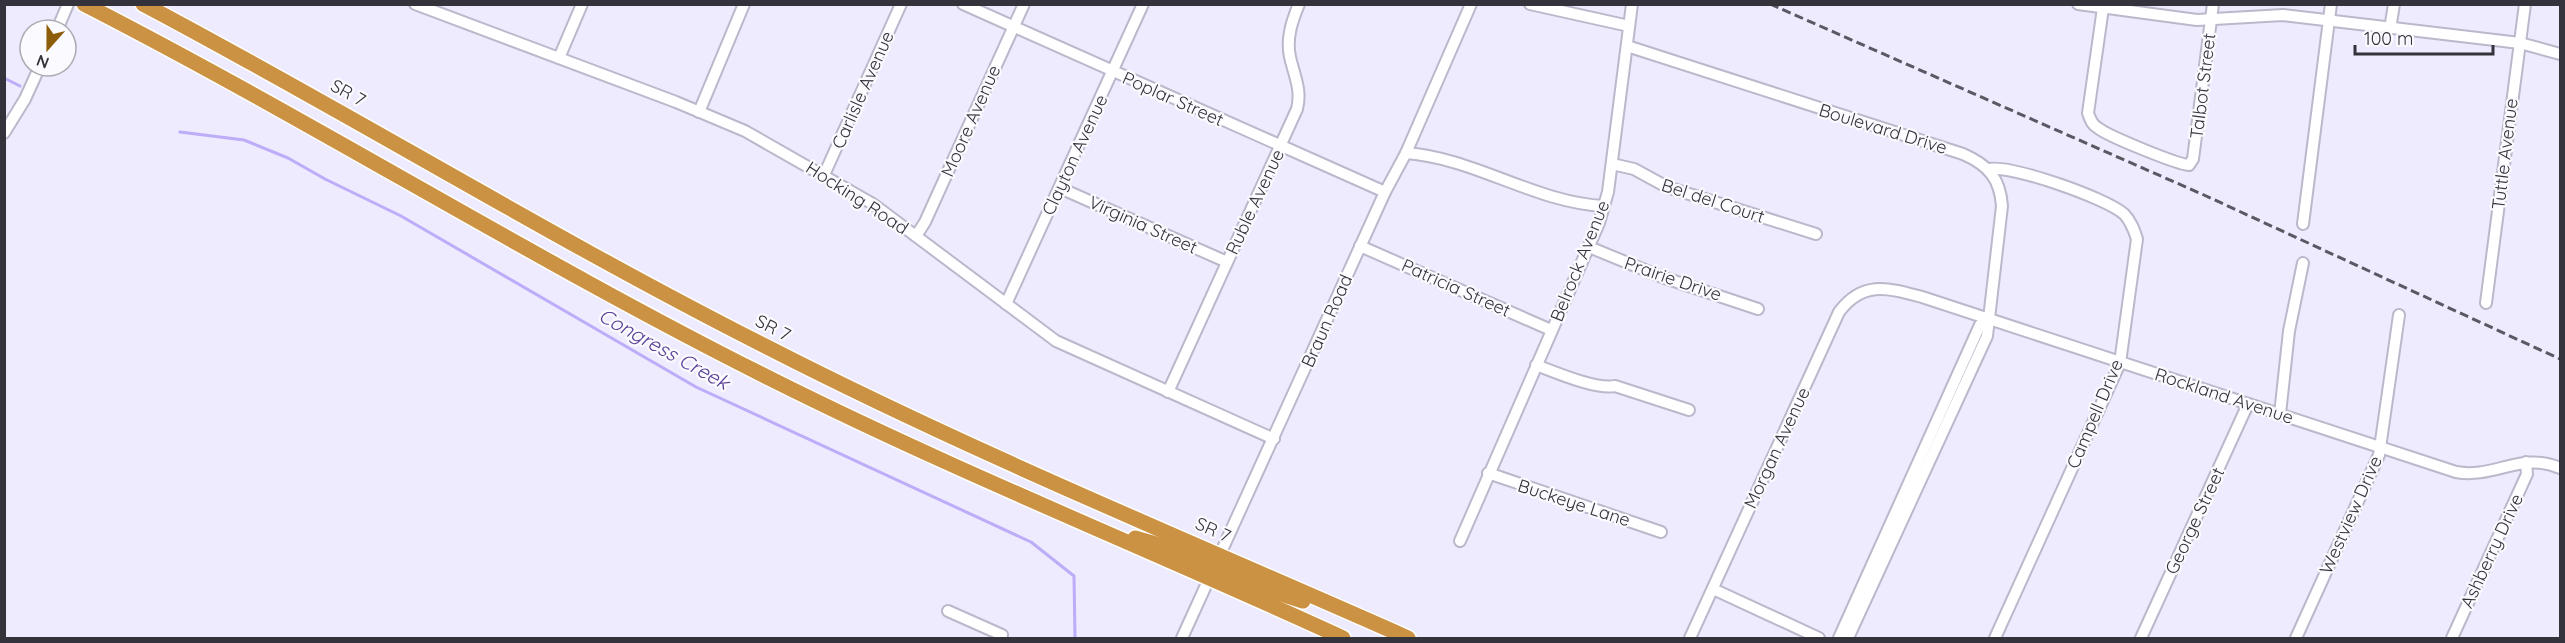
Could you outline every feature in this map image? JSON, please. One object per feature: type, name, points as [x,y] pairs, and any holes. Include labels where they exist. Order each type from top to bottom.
[{"type":"highway","name":"SR 7","points":[[84,4],[233,82],[533,253],[683,334],[845,416],[1060,513],[1370,621],[1408,639]]},
{"type":"highway","name":"SR 7","points":[[143,4],[297,87],[584,250],[765,346],[1214,567],[1342,639]]},
{"type":"street","points":[[62,18],[68,4]]},
{"type":"street","points":[[559,58],[582,4]]},
{"type":"street","points":[[699,112],[744,4]]},
{"type":"street","name":"Carlisle Avenue","points":[[825,175],[901,4]]},
{"type":"street","name":"Poplar Street","points":[[963,4],[1384,192]]},
{"type":"street","name":"Moore Avenue","points":[[916,236],[925,222],[1023,4]]},
{"type":"street","name":"Clayton Avenue","points":[[1006,304],[1143,4]]},
{"type":"street","name":"Ruble Avenue","points":[[1168,392],[1281,147],[1298,105],[1298,84],[1289,45],[1290,30],[1299,4]]},
{"type":"street","name":"Braun Road","points":[[1182,639],[1384,192],[1406,153],[1471,4]]},
{"type":"street","points":[[1530,4],[1629,26],[1632,4]]},
{"type":"street","points":[[2078,4],[2197,20],[2263,15],[2330,20],[2520,43],[2560,54]]},
{"type":"street","name":"Talbot Street","points":[[2103,8],[2088,113],[2091,121],[2102,131],[2171,161],[2189,165],[2193,159],[2213,4]]},
{"type":"street","points":[[2303,224],[2331,4]]},
{"type":"street","points":[[2393,28],[2391,23],[2394,4]]},
{"type":"street","name":"Tuttle Avenue","points":[[2486,303],[2524,4]]},
{"type":"street","name":"Hocking Road","points":[[416,5],[745,131],[873,204],[1056,341],[1274,439]]},
{"type":"street","name":"Belrock Avenue","points":[[1460,541],[1589,247],[1604,206],[1612,164],[1629,26]]},
{"type":"street","name":"Boulevard Drive","points":[[1627,46],[1963,154],[1989,169]]},
{"type":"street","points":[[4,133],[35,78]]},
{"type":"street","points":[[1406,153],[1445,159],[1580,205],[1604,206]]},
{"type":"street","name":"Bel del Court","points":[[1612,164],[1635,169],[1667,187],[1816,234]]},
{"type":"street","name":"Campell Drive","points":[[1989,169],[1998,167],[2067,188],[2118,210],[2131,222],[2137,239],[2120,363],[1995,639]]},
{"type":"street","points":[[1848,639],[1980,353],[1989,328],[2002,206],[1999,185],[1989,169]]},
{"type":"street","name":"Virginia Street","points":[[1060,188],[1227,262]]},
{"type":"street","name":"Patricia Street","points":[[1360,246],[1551,330]]},
{"type":"street","name":"Prairie Drive","points":[[1589,247],[1662,278],[1758,309]]},
{"type":"street","points":[[2280,414],[2289,331],[2303,263]]},
{"type":"street","name":"Rockland Avenue","points":[[1890,289],[1922,297],[1988,321],[2466,474],[2488,472],[2526,462],[2550,463],[2560,468]]},
{"type":"street","name":"Morgan Avenue","points":[[1690,639],[1839,312],[1856,295],[1867,290],[1890,289]]},
{"type":"street","name":"Westview Drive","points":[[2296,639],[2379,455],[2399,315]]},
{"type":"street","points":[[1839,639],[1980,325],[1988,321]]},
{"type":"street","points":[[1536,365],[1608,387],[1615,386],[1689,410]]},
{"type":"street","name":"George Street","points":[[2141,639],[2248,404]]},
{"type":"street","name":"Ashberry Drive","points":[[2452,639],[2527,474],[2526,462]]},
{"type":"street","name":"Buckeye Lane","points":[[1488,473],[1661,532]]},
{"type":"street","points":[[1713,589],[1819,639]]},
{"type":"street","points":[[948,612],[1001,637]]},
{"type":"waterway","name":"Congress Creek","points":[[4,78],[20,86]]},
{"type":"waterway","name":"Congress Creek","points":[[180,132],[244,140],[288,158],[401,216],[696,387],[1031,542],[1074,576],[1075,638]]},
{"type":"railway","points":[[1770,4],[2204,195],[2560,359]]}]
